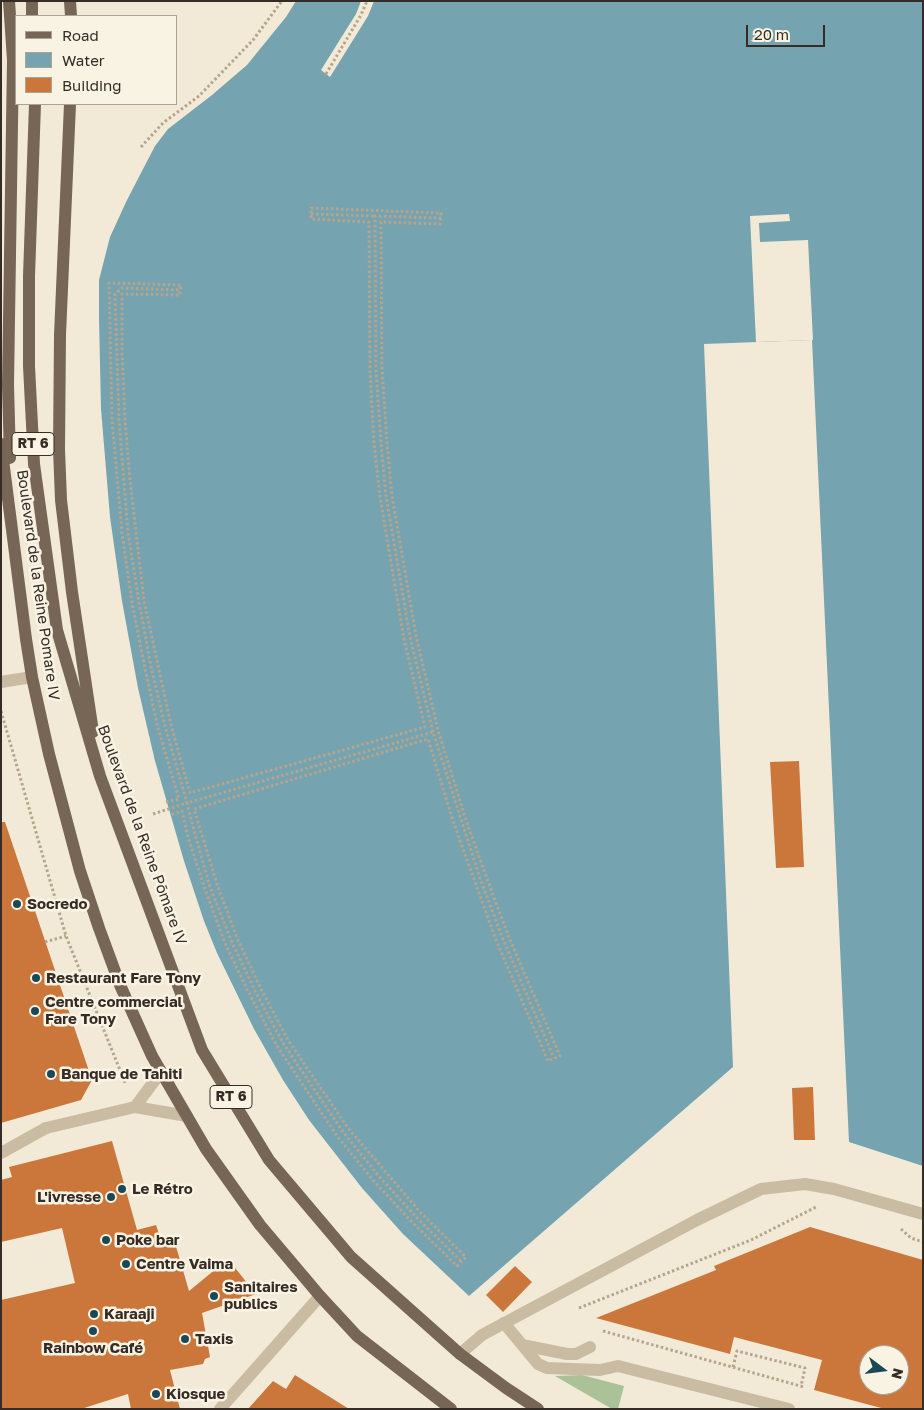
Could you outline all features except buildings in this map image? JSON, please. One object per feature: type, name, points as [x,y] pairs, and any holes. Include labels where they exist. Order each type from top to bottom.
[{"type":"main road","name":"RT 6","points":[[9,1],[13,60],[8,385],[12,528]]},
{"type":"main road","points":[[32,1],[32,15]]},
{"type":"main road","points":[[70,1],[71,15]]},
{"type":"main road","name":"Boulevard de la Reine Pōmare IV","points":[[35,105],[28,276],[29,366],[34,464],[57,630],[100,776],[202,1050],[270,1160],[351,1257],[460,1354],[538,1409]]},
{"type":"main road","points":[[70,105],[59,358],[61,500],[72,592],[100,776]]},
{"type":"main road","name":"Boulevard de la Reine Pomare IV","points":[[1,444],[32,677],[65,816],[98,928],[120,986],[152,1056],[206,1149],[260,1225],[320,1296],[357,1336],[451,1409]]},
{"type":"street","points":[[1,682],[32,677]]},
{"type":"street","points":[[135,1107],[161,1072]]},
{"type":"street","points":[[1,1153],[46,1128],[135,1107],[187,1116]]},
{"type":"street","points":[[460,1354],[482,1335],[697,1220],[762,1189],[805,1184],[834,1189],[923,1214]]},
{"type":"street","points":[[220,1409],[320,1296]]},
{"type":"street","points":[[504,1323],[538,1364],[548,1368],[600,1370],[618,1366],[789,1409]]},
{"type":"street","points":[[522,1345],[567,1354],[576,1354],[590,1347]]},
{"type":"path","points":[[141,147],[163,122],[199,96],[227,68],[253,40],[282,1]]},
{"type":"path","points":[[326,74],[361,15],[367,1]]},
{"type":"path","points":[[166,802],[179,799],[158,728],[145,668],[132,603],[122,533],[112,420],[109,283],[181,285],[180,294],[122,294],[122,351],[130,480],[144,601],[171,725],[190,793],[425,727],[404,639],[380,497],[370,370],[369,222],[311,220],[311,208],[442,213],[440,224],[381,222],[382,370],[392,496],[416,636],[440,737],[465,818],[501,918],[560,1056],[548,1061],[496,940],[453,821],[428,740],[194,809],[217,884],[237,938],[261,990],[288,1040],[348,1128],[421,1213],[466,1256],[457,1266],[372,1179],[337,1136],[277,1046],[225,943],[188,837],[182,811],[170,815]]},
{"type":"path","points":[[311,214],[441,218]]},
{"type":"path","points":[[375,216],[376,370],[384,478],[410,637],[432,732],[480,878],[502,937],[554,1058]]},
{"type":"path","points":[[180,290],[122,288],[116,291],[119,420],[138,602],[165,726],[210,887],[231,940],[255,991],[283,1043],[310,1085],[378,1175],[417,1218],[461,1261]]},
{"type":"path","points":[[1,711],[66,936],[135,1107]]},
{"type":"path","points":[[153,814],[432,732]]},
{"type":"path","points":[[46,942],[66,936]]},
{"type":"path","points":[[577,1308],[751,1240],[812,1208],[822,1205]]},
{"type":"path","points":[[897,1226],[911,1238],[923,1242]]},
{"type":"path","points":[[598,1329],[733,1367],[802,1386],[805,1368],[738,1351],[733,1367]]},
{"type":"green space","points":[[582,1375],[624,1386],[618,1409],[612,1409],[555,1376]]},
{"type":"water","points":[[296,1],[923,1],[923,1166],[849,1142],[812,340],[704,344],[733,1067],[469,1296],[403,1234],[362,1188],[309,1120],[283,1080],[254,1029],[217,953],[204,921],[184,861],[155,761],[138,688],[122,601],[110,517],[101,409],[99,280],[110,237],[155,146],[168,129],[247,65],[286,17]]},
{"type":"pier","points":[[361,1],[374,1],[368,16],[330,77],[321,70],[356,14]]},
{"type":"pier","points":[[789,214],[790,221],[759,223],[760,242],[808,240],[813,340],[756,342],[750,216]]},
{"type":"place","name":"Socredo","points":[[17,904]]},
{"type":"place","name":"Restaurant Fare Tony","points":[[36,978]]},
{"type":"place","name":"Centre commercial Fare Tony","points":[[35,1011]]},
{"type":"place","name":"Banque de Tahiti","points":[[51,1074]]},
{"type":"place","name":"Le Rétro","points":[[122,1189]]},
{"type":"place","name":"L'ivresse","points":[[111,1197]]},
{"type":"place","name":"Poke bar","points":[[106,1240]]},
{"type":"place","name":"Centre Vaima","points":[[126,1264]]},
{"type":"place","name":"Sanitaires publics","points":[[214,1296]]},
{"type":"place","name":"Karaaji","points":[[94,1314]]},
{"type":"place","name":"Rainbow Café","points":[[93,1331]]},
{"type":"place","name":"Taxis","points":[[185,1339]]},
{"type":"place","name":"Kiosque","points":[[156,1394]]}]
